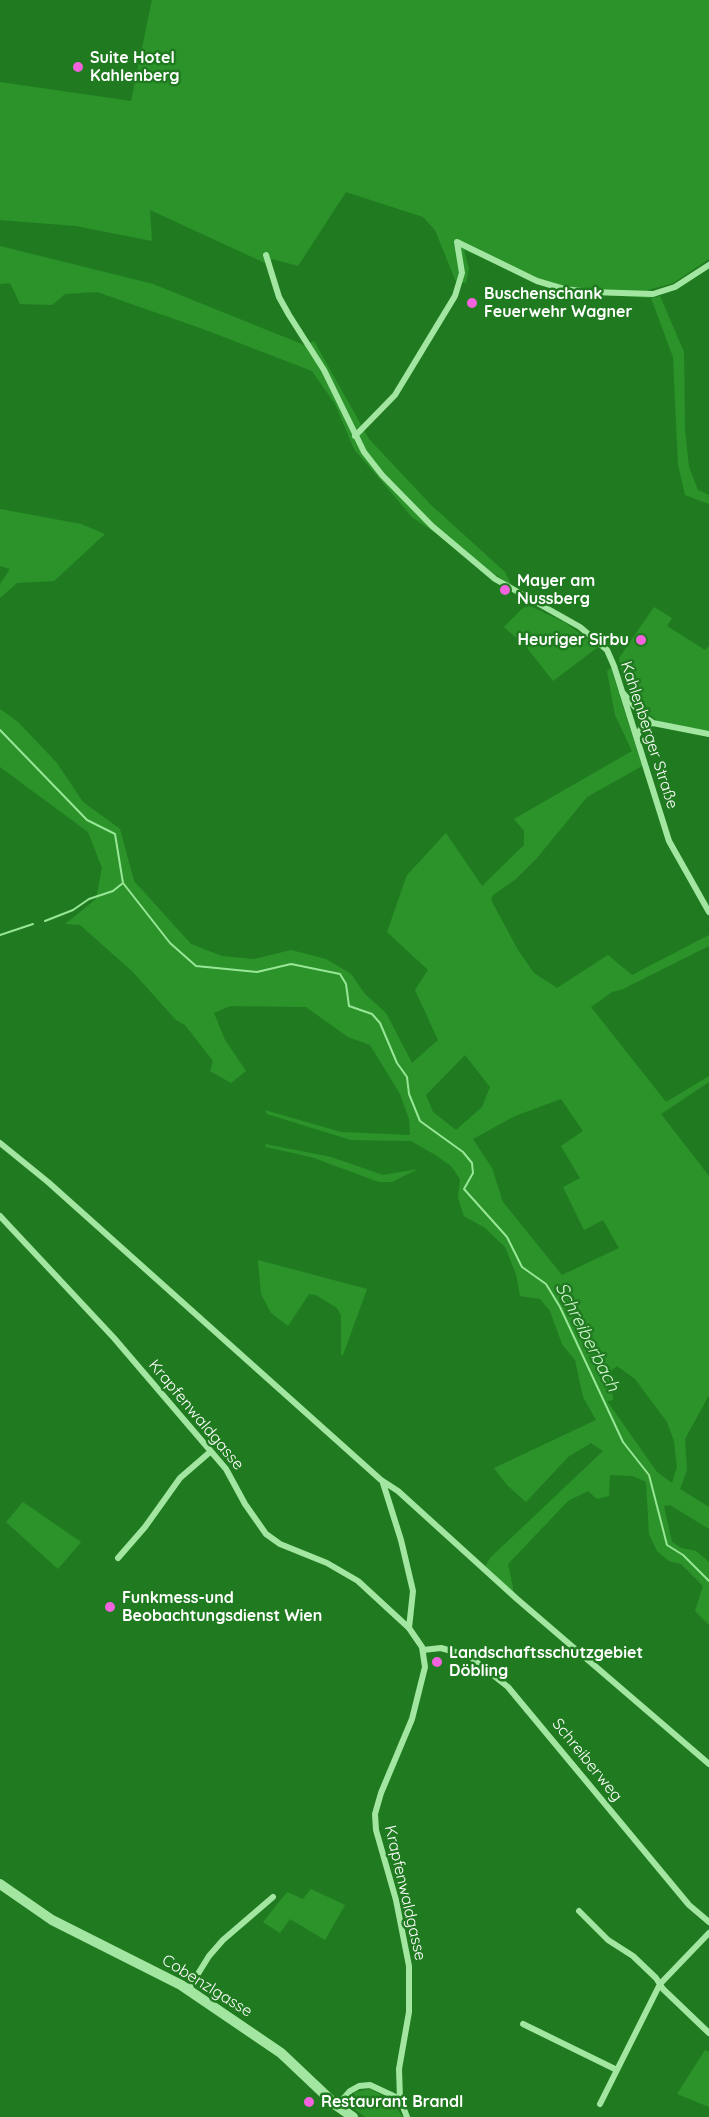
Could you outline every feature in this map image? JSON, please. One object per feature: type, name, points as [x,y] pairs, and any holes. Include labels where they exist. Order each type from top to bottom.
[{"type":"street","points":[[355,436],[395,395],[455,296],[462,273],[457,242],[537,281],[564,289],[591,292],[652,294],[675,287],[709,265]]},
{"type":"street","name":"Kahlenberger Straße","points":[[266,255],[279,297],[324,370],[355,436],[382,476],[455,547],[512,590],[572,623],[595,639],[612,660],[673,851],[709,912]]},
{"type":"street","points":[[620,690],[642,715],[653,723],[709,734]]},
{"type":"street","points":[[637,738],[642,727],[653,723]]},
{"type":"street","points":[[0,1143],[56,1190],[381,1480],[398,1491],[517,1599],[709,1764]]},
{"type":"street","name":"Krapfenwaldgasse","points":[[0,1216],[114,1338],[231,1476],[245,1504],[266,1534],[280,1544],[327,1563],[358,1581],[409,1628],[423,1650],[424,1673],[412,1719],[381,1793],[375,1814],[376,1830],[396,1900],[409,1966],[409,2012],[399,2069],[400,2099],[407,2117]]},
{"type":"street","points":[[118,1558],[145,1527],[180,1478],[210,1452]]},
{"type":"street","points":[[381,1480],[401,1540],[413,1591],[409,1628]]},
{"type":"street","name":"Schreiberweg","points":[[423,1650],[441,1648],[469,1656],[508,1687],[688,1905],[709,1922]]},
{"type":"street","name":"Cobenzlgasse","points":[[0,1884],[52,1920],[109,1950],[160,1972],[188,1990],[281,2053],[337,2106],[353,2117]]},
{"type":"street","points":[[188,1990],[209,1956],[223,1940],[273,1898]]},
{"type":"street","points":[[579,1911],[608,1940],[633,1956],[709,2033]]},
{"type":"street","points":[[600,2104],[660,1984],[709,1933]]},
{"type":"street","points":[[523,2024],[617,2070]]},
{"type":"street","points":[[337,2106],[350,2091],[359,2086],[370,2085],[400,2099]]},
{"type":"green space","points":[[152,0],[709,0],[709,259],[673,283],[648,290],[651,298],[574,293],[547,287],[464,250],[469,269],[466,283],[456,282],[435,230],[423,217],[346,192],[298,266],[272,259],[265,263],[150,210],[152,241],[76,226],[0,220],[0,82],[131,101]]},
{"type":"green space","points":[[0,246],[153,284],[304,345],[314,341],[369,439],[430,504],[505,572],[512,586],[412,517],[354,449],[335,404],[312,371],[203,329],[97,292],[65,294],[52,305],[20,304],[10,283],[0,284]]},
{"type":"green space","points":[[660,296],[684,352],[685,431],[689,467],[698,490],[709,495],[709,504],[685,495],[678,464],[673,357],[651,298]]},
{"type":"green space","points":[[0,509],[81,524],[105,534],[54,581],[17,583],[0,598],[0,584],[10,569],[0,566]]},
{"type":"green space","name":"Mayer am Nussberg","points":[[530,606],[564,622],[598,647],[553,681],[527,648],[504,627],[523,608]]},
{"type":"green space","points":[[654,607],[672,618],[667,626],[705,650],[709,646],[709,732],[673,726],[656,720],[633,699],[622,677],[619,658]]},
{"type":"green space","points":[[611,668],[642,766],[587,797],[537,858],[516,879],[493,895],[491,900],[518,950],[534,973],[557,988],[608,955],[632,975],[709,935],[709,946],[623,989],[612,992],[591,1007],[666,1102],[709,1076],[709,1082],[661,1114],[709,1176],[709,1395],[685,1439],[687,1470],[680,1489],[709,1507],[709,1529],[670,1505],[664,1506],[672,1542],[681,1548],[696,1551],[709,1562],[709,1625],[695,1611],[703,1586],[681,1564],[669,1561],[657,1551],[649,1534],[646,1482],[633,1476],[610,1475],[609,1496],[597,1499],[588,1491],[568,1501],[508,1564],[514,1593],[485,1566],[491,1557],[603,1451],[591,1443],[568,1457],[526,1502],[507,1485],[494,1468],[596,1420],[583,1397],[575,1360],[562,1344],[550,1311],[540,1299],[520,1296],[516,1274],[505,1247],[485,1228],[464,1216],[458,1198],[460,1179],[451,1166],[437,1156],[411,1141],[351,1140],[267,1114],[265,1110],[341,1132],[410,1135],[409,1119],[400,1094],[370,1045],[348,1037],[306,1007],[230,1006],[214,1013],[225,1040],[246,1071],[231,1083],[210,1071],[213,1061],[185,1025],[176,1020],[133,972],[80,925],[65,924],[96,899],[102,868],[88,832],[0,767],[0,709],[18,722],[57,763],[83,802],[120,829],[134,881],[191,944],[222,956],[254,959],[291,950],[326,959],[351,974],[365,994],[386,1013],[412,1063],[438,1040],[415,990],[428,970],[387,932],[407,875],[446,833],[482,886],[524,845],[524,831],[514,819],[632,751],[615,715],[607,671]],"holes":[[[465,1055],[490,1087],[482,1107],[456,1130],[433,1112],[426,1095]],[[561,1099],[583,1131],[561,1146],[580,1178],[563,1187],[584,1230],[603,1220],[619,1248],[562,1275],[503,1202],[492,1168],[473,1139],[515,1116]],[[617,1366],[635,1379],[667,1422],[674,1441],[677,1467],[672,1483],[657,1472],[607,1401],[613,1400],[611,1371]]]},
{"type":"green space","points":[[265,1144],[331,1157],[383,1175],[418,1169],[392,1182],[379,1182],[311,1157],[266,1147]]},
{"type":"green space","points":[[258,1260],[367,1289],[343,1355],[341,1355],[341,1315],[337,1308],[316,1295],[309,1294],[288,1326],[271,1313],[261,1294]]},
{"type":"green space","points":[[23,1502],[81,1542],[58,1569],[6,1522]]},
{"type":"green space","points":[[311,1889],[345,1905],[325,1940],[290,1919],[280,1933],[263,1922],[287,1892],[303,1899]]},
{"type":"green space","points":[[705,2050],[709,2052],[709,2107],[677,2094]]},
{"type":"green space","points":[[370,2089],[390,2100],[403,2117],[365,2117],[348,2104],[355,2092]]},
{"type":"waterway","name":"Schreiberbach","points":[[0,730],[87,820],[115,834],[123,883],[170,943],[196,966],[257,972],[291,964],[340,974],[346,984],[349,1006],[372,1014],[380,1023],[397,1063],[407,1077],[409,1094],[420,1121],[463,1152],[472,1163],[473,1173],[464,1189],[507,1237],[522,1267],[546,1284],[560,1307],[623,1442],[649,1475],[667,1545],[683,1555],[709,1581]]},
{"type":"waterway","points":[[45,921],[73,910],[89,899],[113,891],[123,883]]},
{"type":"waterway","points":[[0,935],[33,924]]},
{"type":"place","name":"Suite Hotel Kahlenberg","points":[[78,67]]},
{"type":"place","name":"Buschenschank Feuerwehr Wagner","points":[[472,303]]},
{"type":"place","name":"Mayer am Nussberg","points":[[505,590]]},
{"type":"place","name":"Heuriger Sirbu","points":[[641,640]]},
{"type":"place","name":"Funkmess-und Beobachtungsdienst Wien","points":[[110,1607]]},
{"type":"place","name":"Landschaftsschutzgebiet Döbling","points":[[437,1662]]},
{"type":"place","name":"Restaurant Brandl","points":[[309,2102]]}]
